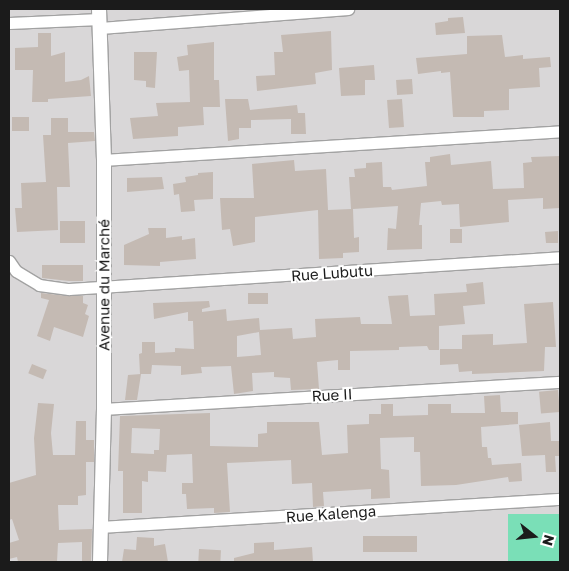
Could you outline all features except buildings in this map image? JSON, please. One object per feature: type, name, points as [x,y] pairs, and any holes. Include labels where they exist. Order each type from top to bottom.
[{"type":"street","points":[[9,22],[348,9]]},
{"type":"street","name":"Avenue du Marché","points":[[100,19],[104,160],[104,409],[100,562]]},
{"type":"street","points":[[104,160],[560,131]]},
{"type":"street","name":"Rue Lubutu","points":[[9,261],[16,271],[39,285],[69,289],[104,289],[560,257]]},
{"type":"street","name":"Rue II","points":[[104,409],[560,382]]},
{"type":"street","name":"Rue Kalenga","points":[[101,527],[560,499]]},
{"type":"shaded area","points":[[9,9],[560,9],[560,562],[9,562]]},
{"type":"green space","points":[[508,514],[560,514],[560,562],[508,562]]}]
